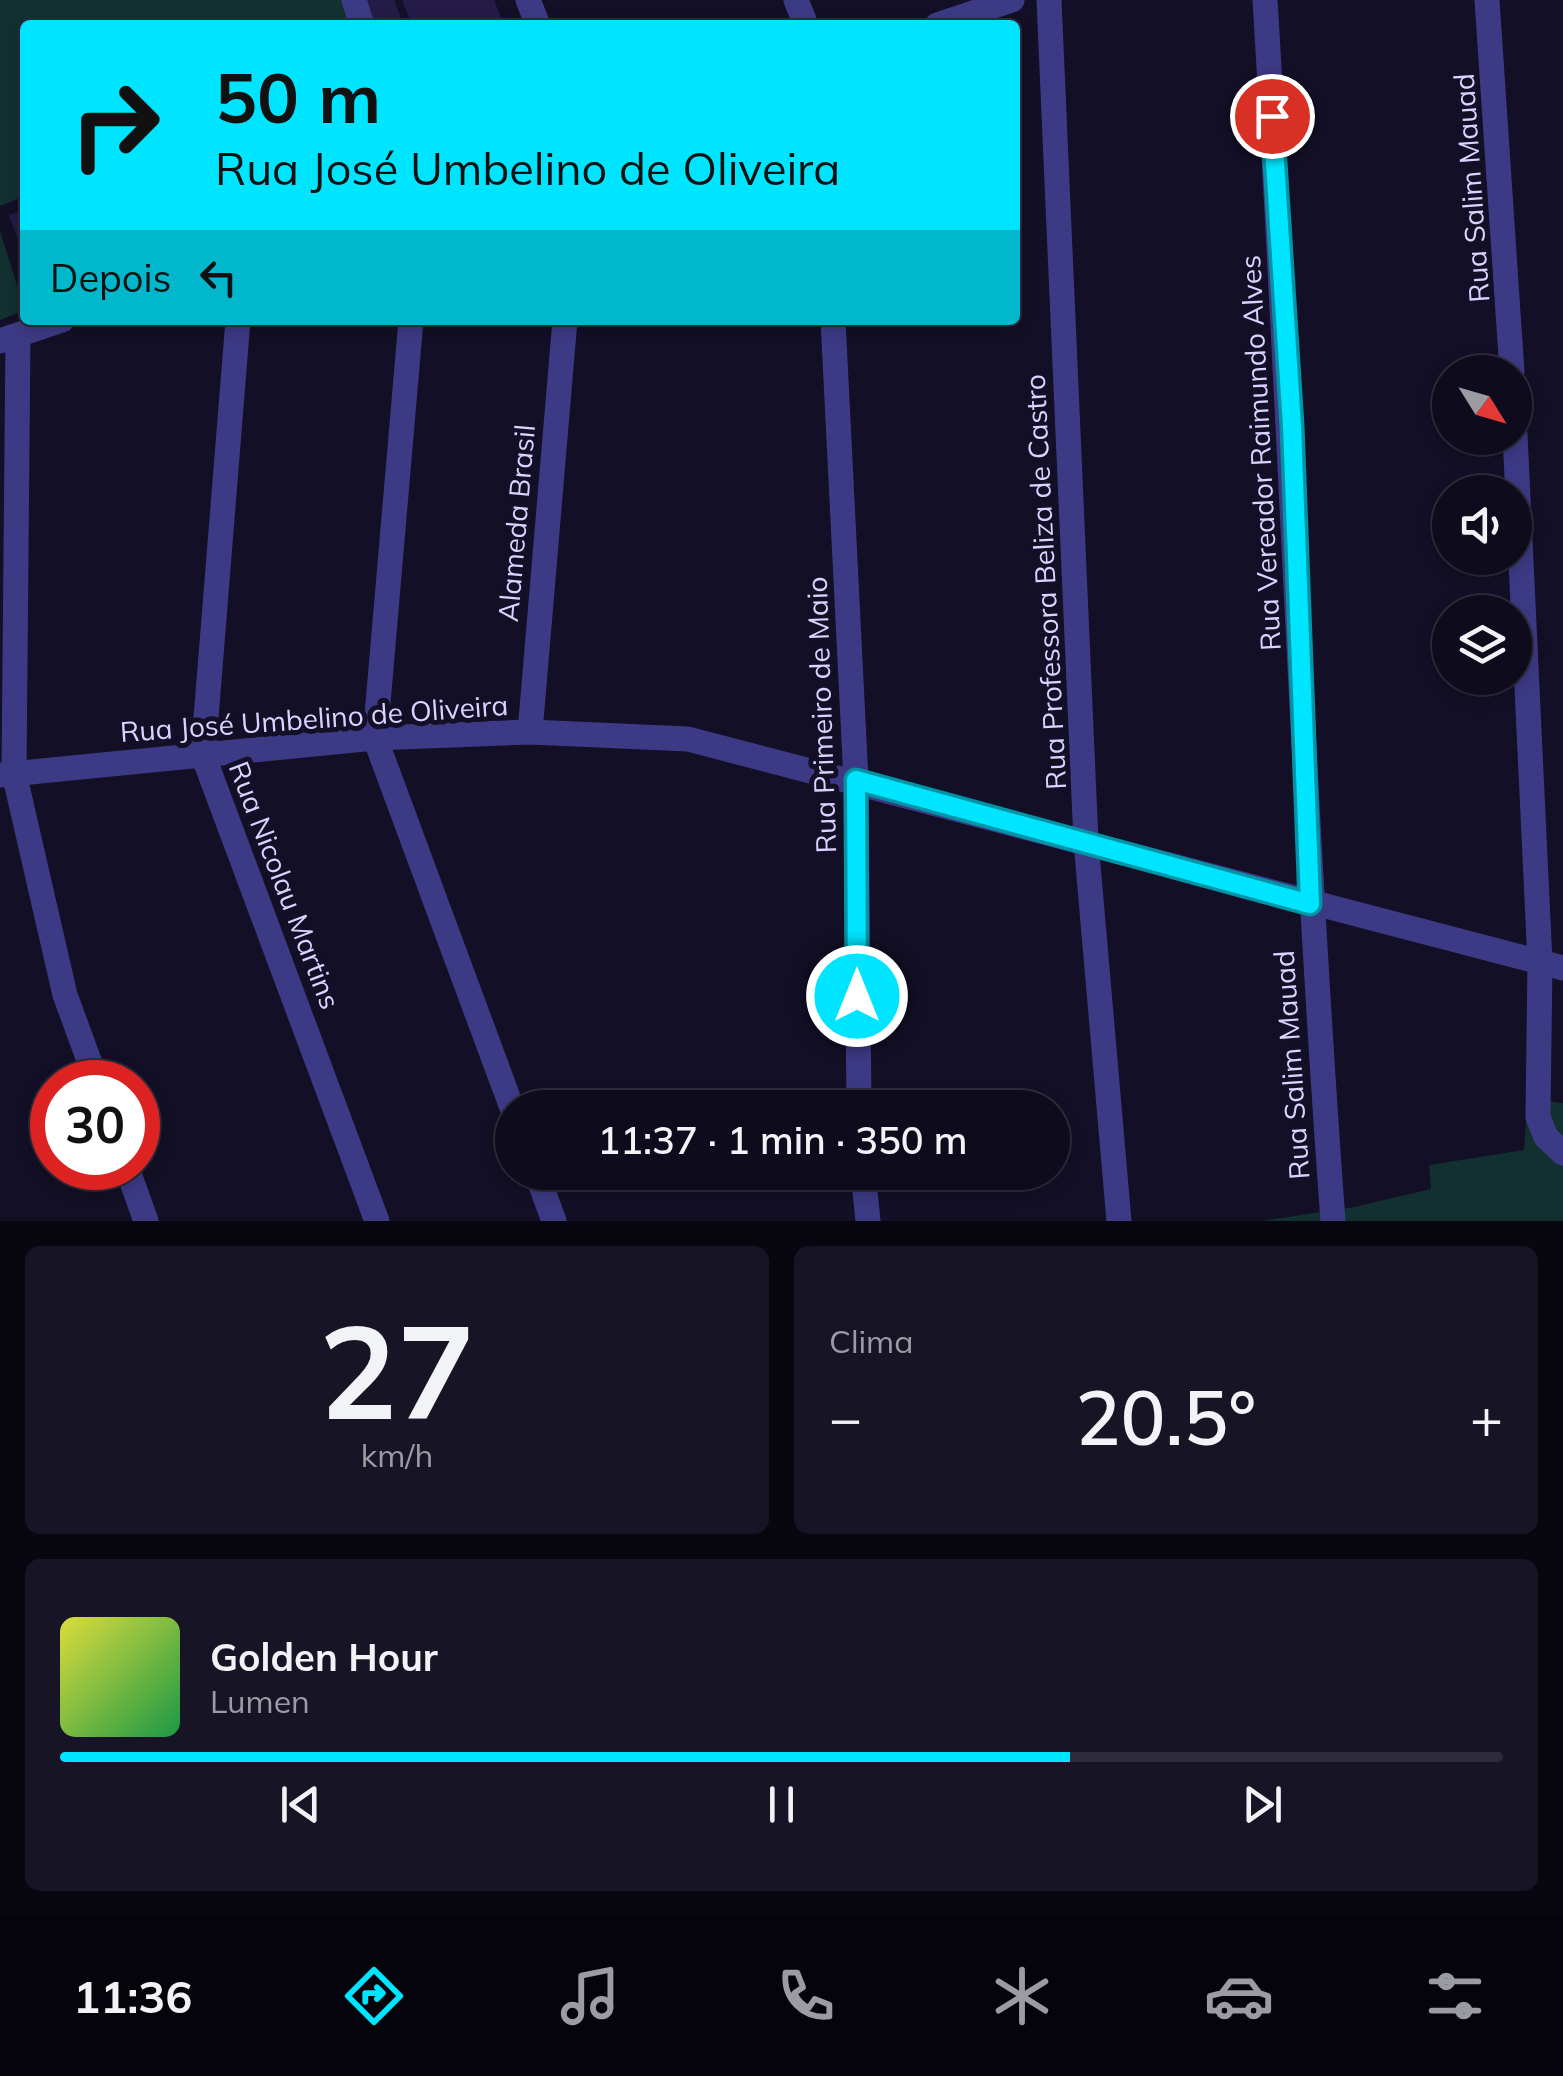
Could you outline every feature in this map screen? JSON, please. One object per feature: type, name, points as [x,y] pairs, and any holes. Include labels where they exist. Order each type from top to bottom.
[{"type":"street","points":[[951,20],[1012,0]]},
{"type":"street","name":"Rua Professora Beliza de Castro","points":[[1049,0],[1086,842],[1119,1221]]},
{"type":"street","name":"Rua Vereador Raimundo Alves","points":[[1265,0],[1292,426],[1310,904]]},
{"type":"street","name":"Rua Salim Mauad","points":[[1487,0],[1511,355]]},
{"type":"street","points":[[47,325],[9,338],[7,774],[65,996],[88,1060]]},
{"type":"street","name":"Rua Nicolau Martins","points":[[238,325],[203,754],[377,1221]]},
{"type":"street","points":[[411,325],[375,738],[505,1090]]},
{"type":"street","name":"Alameda Brasil","points":[[530,732],[565,325]]},
{"type":"street","name":"Rua Primeiro de Maio","points":[[833,325],[856,780],[859,1090]]},
{"type":"street","points":[[1516,455],[1552,965],[1538,1118],[1546,1138],[1563,1153]]},
{"type":"street","name":"Rua José Umbelino de Oliveira","points":[[7,774],[375,738],[530,732],[688,739],[1552,965]]},
{"type":"street","name":"Rua Salim Mauad","points":[[1310,904],[1333,1221]]},
{"type":"street","points":[[135,1190],[146,1221]]},
{"type":"street","points":[[543,1190],[554,1221]]},
{"type":"street","points":[[865,1190],[868,1221]]},
{"type":"green space","points":[[0,0],[348,0],[356,20],[20,20],[20,198],[0,206]]},
{"type":"green space","points":[[0,231],[20,294],[20,312],[0,320]]},
{"type":"green space","points":[[1528,1099],[1563,1103],[1563,1221],[1261,1221],[1354,1207],[1431,1189],[1429,1165],[1524,1150]]},
{"type":"building","points":[[360,0],[394,0],[402,20],[368,20]]},
{"type":"building","points":[[402,0],[494,0],[502,20],[410,20]]},
{"type":"building","points":[[20,211],[20,245],[9,215]]},
{"type":"route","points":[[857,996],[856,780],[1310,904],[1292,426],[1272,116]]}]
